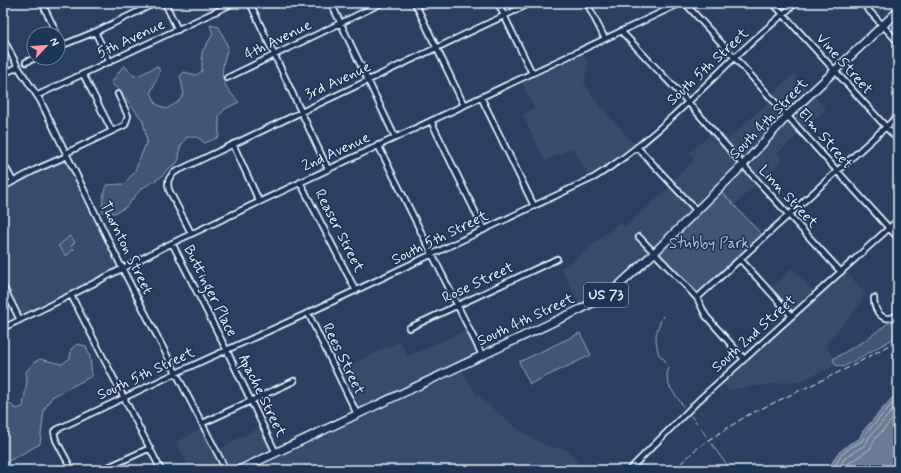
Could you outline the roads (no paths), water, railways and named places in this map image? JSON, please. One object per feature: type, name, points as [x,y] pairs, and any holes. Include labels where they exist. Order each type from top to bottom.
[{"type":"highway","name":"South 4th Street","points":[[239,470],[603,297],[627,279],[654,253],[743,165],[788,115],[898,11]]},
{"type":"street","points":[[42,3],[53,26]]},
{"type":"street","points":[[66,44],[96,32],[156,3]]},
{"type":"street","points":[[165,3],[178,30]]},
{"type":"street","name":"5th Avenue","points":[[38,95],[234,3]]},
{"type":"street","points":[[250,3],[328,169]]},
{"type":"street","points":[[331,3],[395,137]]},
{"type":"street","name":"4th Avenue","points":[[227,78],[382,3]]},
{"type":"street","points":[[415,3],[464,105]]},
{"type":"street","points":[[498,3],[532,73]]},
{"type":"street","name":"3rd Avenue","points":[[191,234],[167,183],[169,177],[175,172],[531,3]]},
{"type":"street","points":[[587,3],[605,39]]},
{"type":"street","name":"2nd Avenue","points":[[3,328],[259,201],[681,3]]},
{"type":"street","name":"Elm Street","points":[[685,3],[898,238]]},
{"type":"street","name":"Vine Street","points":[[773,3],[898,140]]},
{"type":"street","name":"South 5th Street","points":[[72,470],[56,440],[54,432],[58,429],[176,373],[356,291],[595,177],[617,163],[637,147],[796,3]]},
{"type":"street","points":[[862,3],[898,42]]},
{"type":"street","name":"Linn Street","points":[[622,31],[841,272]]},
{"type":"street","points":[[96,32],[110,62]]},
{"type":"street","name":"Thornton Street","points":[[3,38],[18,67],[38,95],[122,268],[226,470]]},
{"type":"street","points":[[3,74],[18,67]]},
{"type":"street","points":[[83,74],[112,131]]},
{"type":"street","points":[[3,187],[125,125],[128,116],[118,94]]},
{"type":"street","points":[[481,97],[534,206]]},
{"type":"street","points":[[696,298],[898,116]]},
{"type":"street","points":[[431,121],[484,230]]},
{"type":"street","points":[[233,144],[259,201]]},
{"type":"street","points":[[378,145],[482,355]]},
{"type":"street","points":[[637,147],[697,210]]},
{"type":"street","points":[[3,163],[13,182]]},
{"type":"street","name":"Reaser Street","points":[[300,182],[356,291]]},
{"type":"street","name":"South 2nd Street","points":[[629,470],[699,400],[898,220]]},
{"type":"street","points":[[639,237],[696,298],[706,316],[744,359]]},
{"type":"street","name":"Buttinger Place","points":[[172,243],[227,351]]},
{"type":"street","points":[[740,259],[792,316]]},
{"type":"street","name":"Rose Street","points":[[409,328],[557,260]]},
{"type":"street","points":[[3,286],[20,320]]},
{"type":"street","points":[[71,295],[161,470]]},
{"type":"street","points":[[874,298],[876,310],[884,318],[893,318],[898,314]]},
{"type":"street","name":"Rees Street","points":[[308,313],[357,414]]},
{"type":"street","name":"Apache Street","points":[[227,351],[276,453]]},
{"type":"street","points":[[203,423],[294,381]]},
{"type":"street","points":[[102,470],[150,448]]},
{"type":"water","points":[[898,391],[898,470],[824,470],[832,463],[837,454],[849,444],[859,439],[863,431]]},
{"type":"waterway","points":[[663,316],[656,335],[657,349],[659,355],[664,359],[669,368],[667,379],[671,388],[683,406]]},
{"type":"waterway","points":[[691,416],[697,423]]},
{"type":"waterway","points":[[701,428],[706,436]]},
{"type":"waterway","points":[[712,444],[732,470]]},
{"type":"railway","points":[[674,470],[695,450],[748,415],[854,365],[898,340]]},
{"type":"park label","name":"Stubby Park","points":[[709,244]]}]
